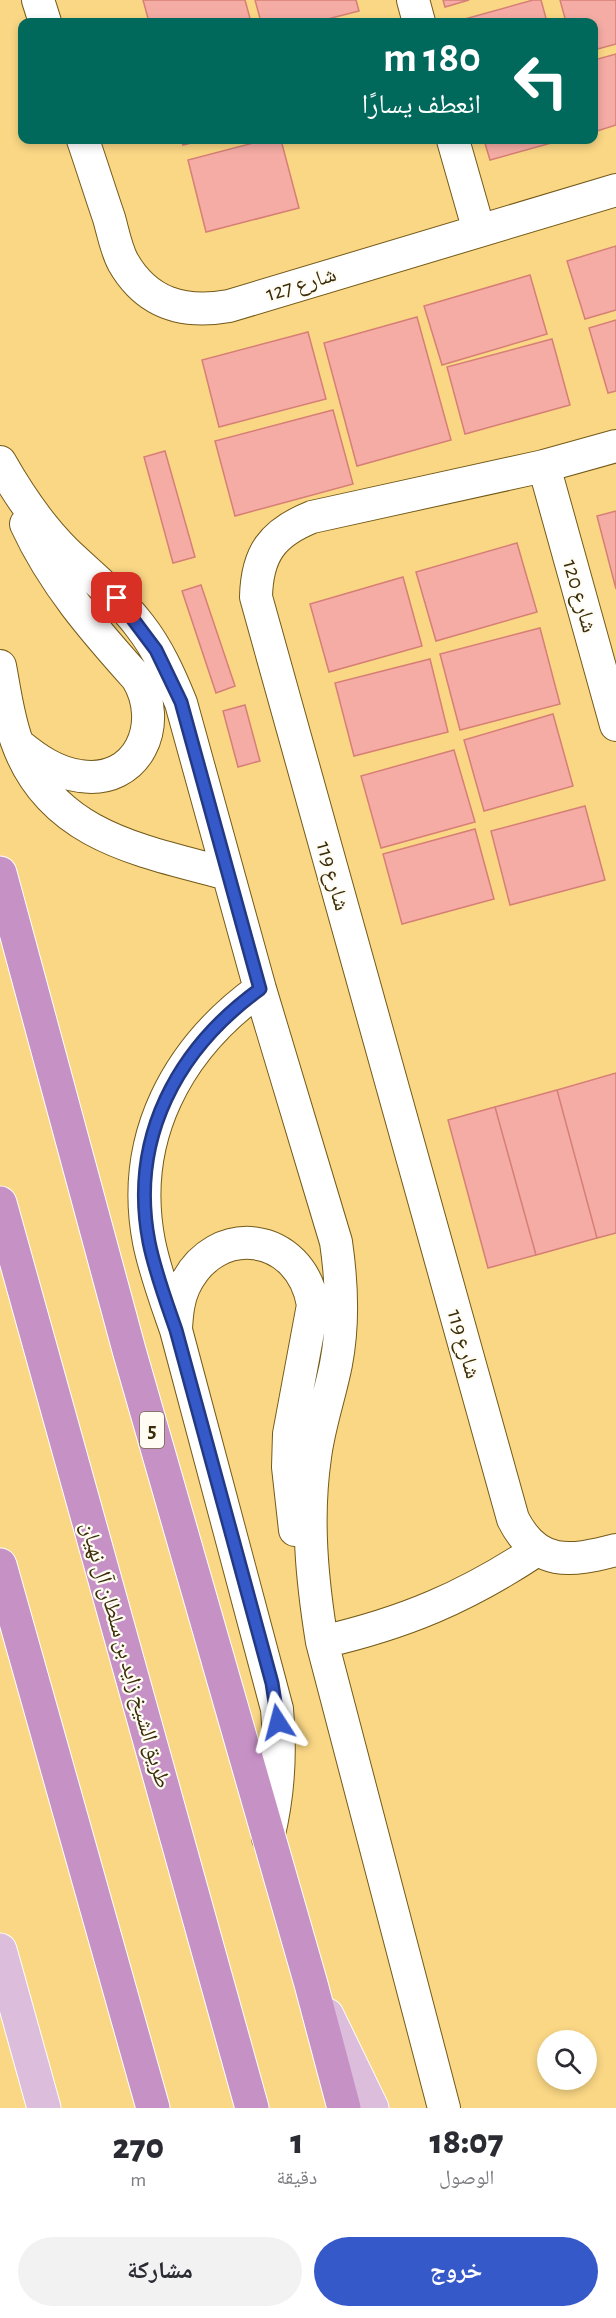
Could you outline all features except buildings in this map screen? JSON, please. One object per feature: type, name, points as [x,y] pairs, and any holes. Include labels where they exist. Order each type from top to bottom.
[{"type":"highway","name":"5","points":[[0,873],[129,1350],[311,1984]]},
{"type":"highway","name":"طريق الشيخ زايد بن سلطان آل نهيان","points":[[0,1203],[252,2108]]},
{"type":"highway","points":[[0,1565],[153,2108]]},
{"type":"highway","points":[[311,1984],[344,2108]]},
{"type":"main road","points":[[0,1950],[44,2108]]},
{"type":"main road","points":[[311,1984],[372,2108]]},
{"type":"street","points":[[38,0],[44,18]]},
{"type":"street","points":[[413,0],[418,18]]},
{"type":"street","name":"شارع 127","points":[[84,144],[123,261],[137,282],[156,297],[179,308],[205,310],[229,306],[616,190]]},
{"type":"street","points":[[454,144],[479,231]]},
{"type":"street","name":"شارع 119","points":[[537,1550],[522,1536],[513,1519],[256,597],[256,576],[263,556],[275,538],[292,525],[312,518],[544,466],[616,446]]},
{"type":"street","name":"شارع 120","points":[[544,466],[616,724]]},
{"type":"street","points":[[3,467],[18,507],[50,570],[92,627],[137,678],[145,692],[150,722],[139,752],[118,769],[106,775],[79,776],[66,773],[49,766],[18,744]]},
{"type":"street","points":[[3,467],[63,549],[117,598],[156,650],[181,702],[260,989],[336,1242],[340,1273],[341,1336],[331,1388],[321,1423],[312,1490],[310,1547],[314,1594],[322,1642],[444,2108]]},
{"type":"street","points":[[0,666],[10,719],[18,744],[44,790],[84,826],[132,849],[228,874]]},
{"type":"street","points":[[260,989],[226,1016],[190,1056],[168,1093],[151,1144],[145,1209],[149,1242],[176,1330],[277,1708],[280,1761],[274,1813],[268,1838]]},
{"type":"street","points":[[176,1330],[184,1287],[196,1269],[220,1249],[251,1242],[267,1245],[294,1262],[303,1274],[310,1289],[313,1305],[294,1401],[288,1467],[295,1532],[314,1594]]},
{"type":"street","points":[[322,1642],[379,1628],[456,1598],[537,1550],[556,1558],[576,1560],[616,1550]]},
{"type":"route","points":[[117,598],[156,650],[181,702],[260,989],[210,1030],[173,1083],[160,1113],[151,1144],[146,1176],[145,1209],[156,1273],[176,1330],[272,1683],[278,1722]]}]
